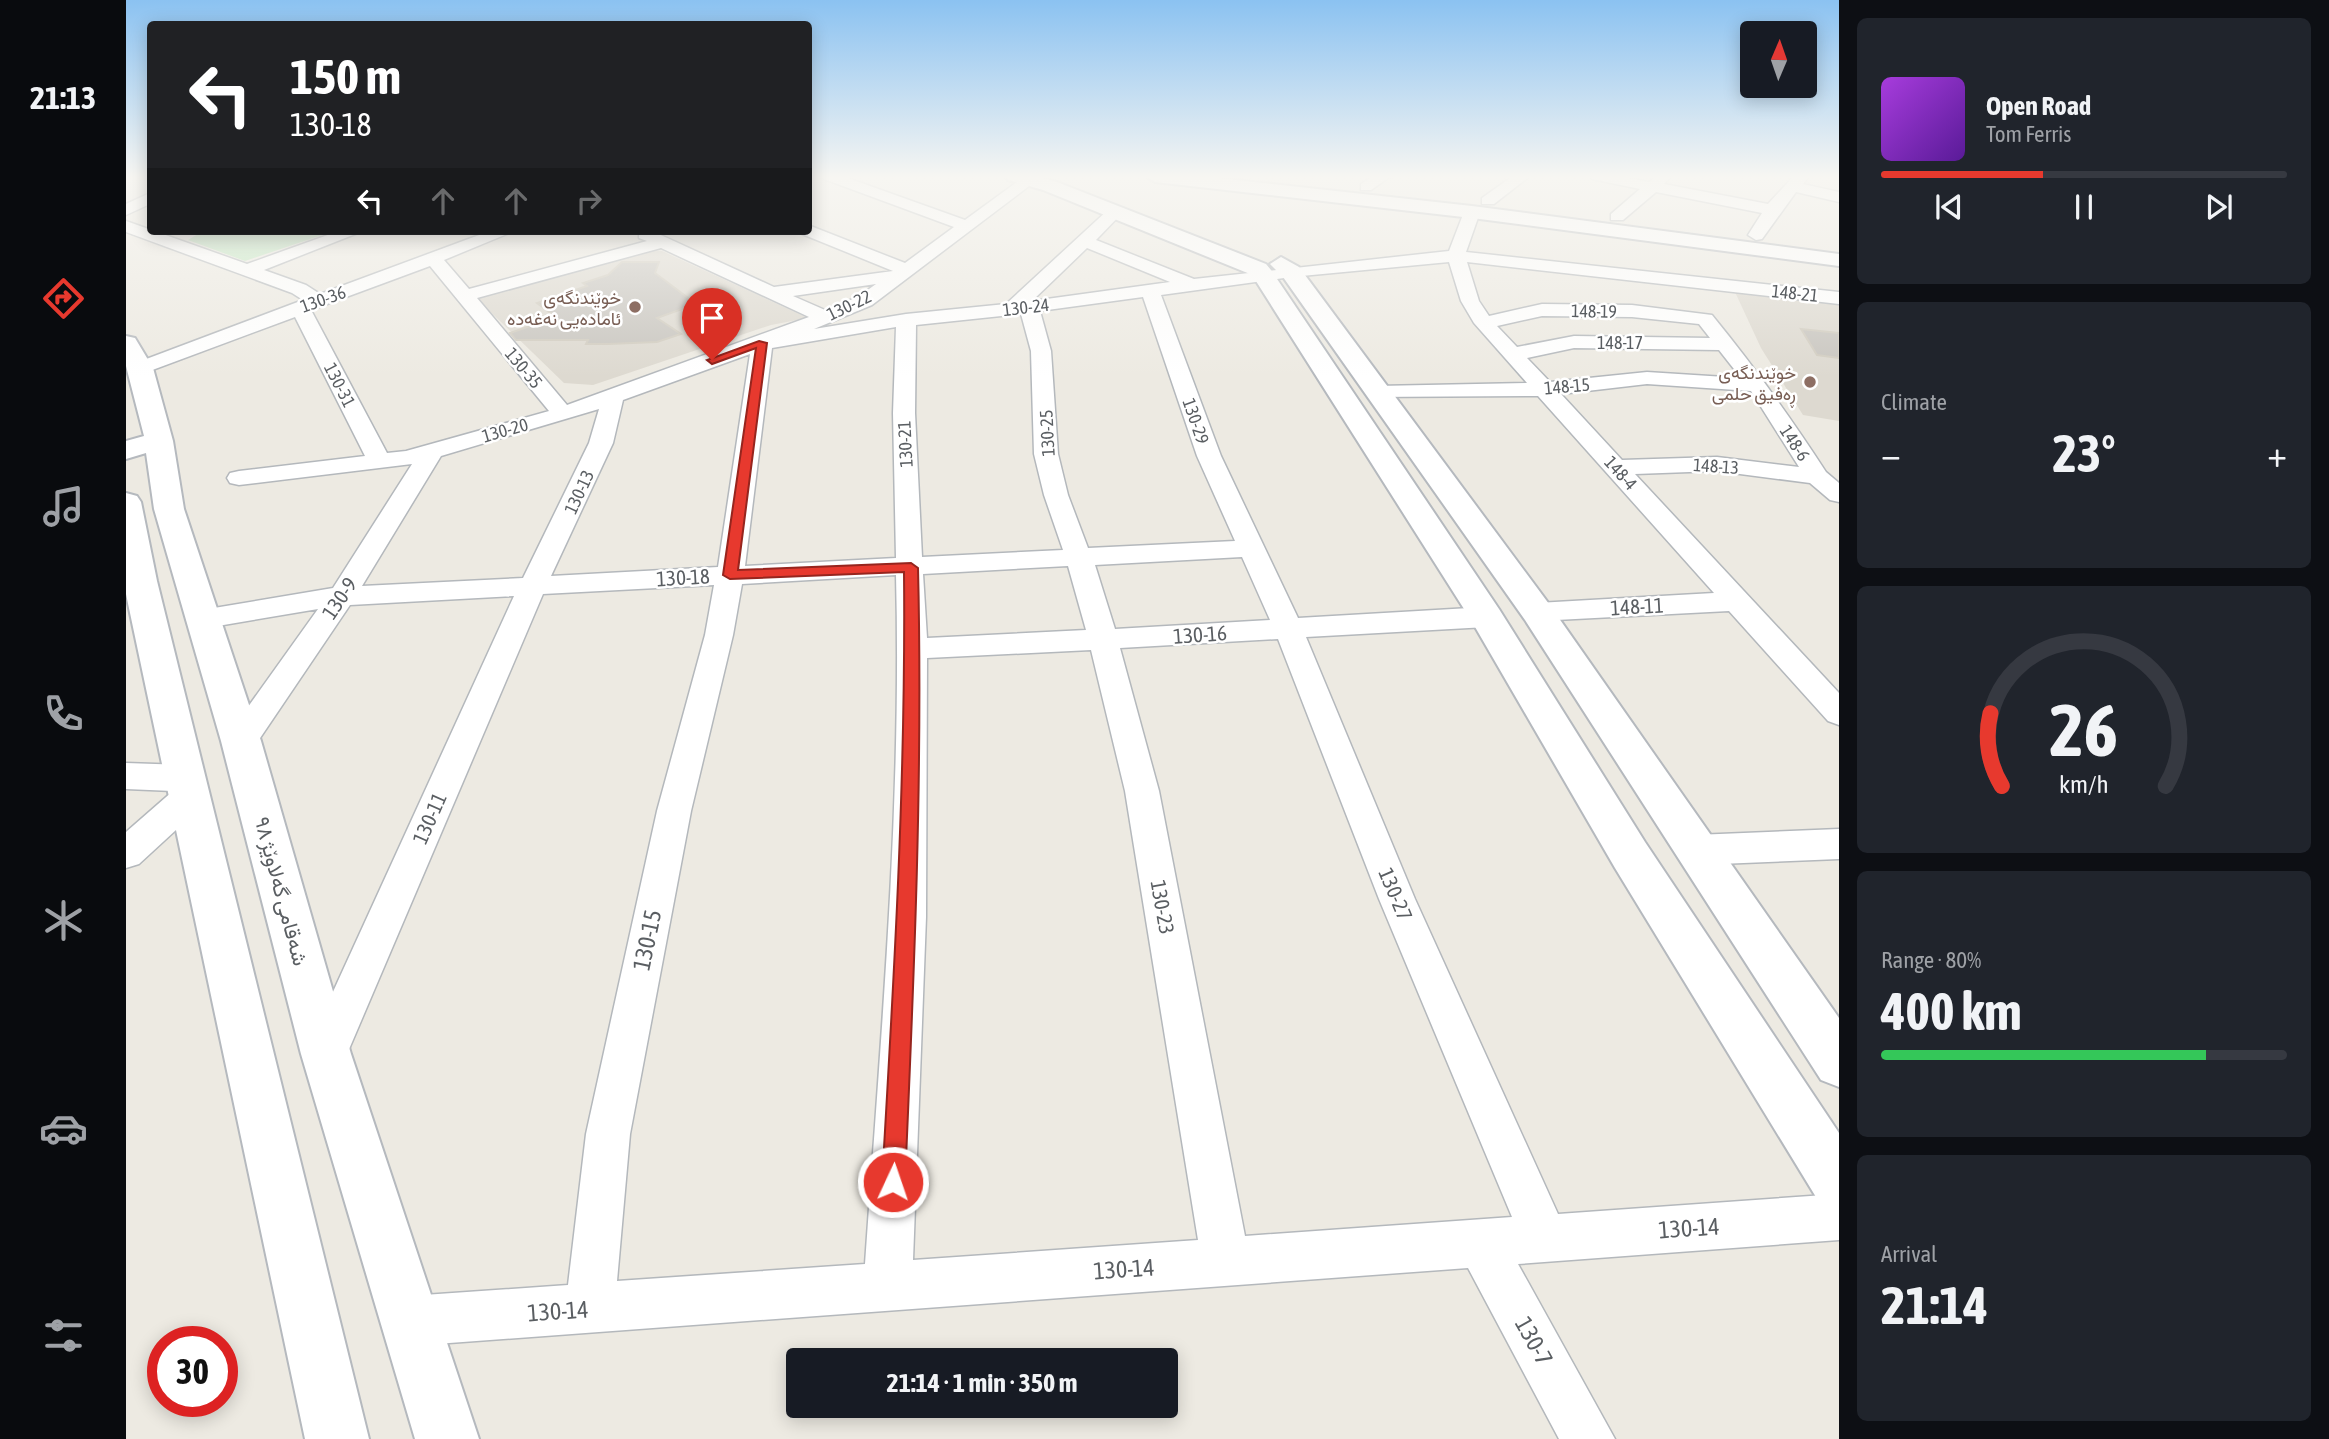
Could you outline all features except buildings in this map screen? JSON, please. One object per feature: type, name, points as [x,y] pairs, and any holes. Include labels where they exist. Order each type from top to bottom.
[{"type":"main road","points":[[1193,243],[1258,269],[1277,273],[1377,392],[1537,612],[1839,1062]]},
{"type":"main road","points":[[1235,243],[1275,259],[1277,273],[1630,855],[1839,1182]]},
{"type":"main road","points":[[1727,243],[1839,260]]},
{"type":"main road","name":"شەقامی گەلاوێژ ٩٨","points":[[133,355],[143,445],[169,509],[200,619],[241,741],[326,1054],[447,1439]]},
{"type":"main road","points":[[126,502],[133,582],[187,788],[337,1439]]},
{"type":"street","points":[[174,243],[299,289],[309,304]]},
{"type":"street","points":[[247,270],[321,243]]},
{"type":"street","name":"130-36","points":[[133,355],[309,304],[473,243]]},
{"type":"street","points":[[464,296],[621,243]]},
{"type":"street","points":[[667,243],[824,317]]},
{"type":"street","points":[[837,243],[904,273]]},
{"type":"street","name":"130-22","points":[[762,343],[866,301],[944,243]]},
{"type":"street","points":[[1020,308],[1082,243]]},
{"type":"street","points":[[1089,243],[1191,285]]},
{"type":"street","points":[[1456,256],[1462,243]]},
{"type":"street","name":"148-21","points":[[1277,273],[1456,256],[1839,298]]},
{"type":"street","name":"148-4","points":[[1456,256],[1470,301],[1484,323],[1839,713]]},
{"type":"street","name":"130-35","points":[[433,258],[563,414]]},
{"type":"street","points":[[771,293],[904,273]]},
{"type":"street","name":"130-24","points":[[762,343],[906,320],[1020,308],[1277,273]]},
{"type":"street","name":"130-29","points":[[1150,290],[1209,456],[1252,548]]},
{"type":"street","name":"130-31","points":[[309,304],[380,462]]},
{"type":"street","name":"130-25","points":[[1020,308],[1041,351],[1046,454],[1056,495],[1079,557]]},
{"type":"street","name":"148-19","points":[[1484,323],[1542,310],[1632,311],[1705,319]]},
{"type":"street","name":"148-6","points":[[1705,319],[1758,385],[1816,477],[1839,495]]},
{"type":"street","name":"130-21","points":[[888,1287],[907,908],[912,649],[903,380],[906,320]]},
{"type":"street","name":"148-17","points":[[1515,354],[1574,342],[1727,344]]},
{"type":"street","name":"130-20","points":[[239,478],[380,462],[432,451],[563,414],[762,343]]},
{"type":"street","name":"130-15","points":[[590,1308],[608,1134],[674,811],[719,635],[730,575],[762,343]]},
{"type":"street","name":"148-15","points":[[1377,392],[1545,389],[1647,378],[1758,385]]},
{"type":"street","name":"130-13","points":[[534,584],[601,443],[613,396]]},
{"type":"street","name":"130-9","points":[[241,741],[342,596],[432,451]]},
{"type":"street","name":"148-13","points":[[1616,467],[1717,464],[1816,477]]},
{"type":"street","name":"130-18","points":[[200,619],[342,596],[1252,548]]},
{"type":"street","name":"130-27","points":[[1252,548],[1288,627],[1397,899],[1545,1239]]},
{"type":"street","name":"130-23","points":[[1079,557],[1142,791],[1226,1262]]},
{"type":"street","name":"130-11","points":[[326,1054],[534,584]]},
{"type":"street","name":"148-11","points":[[1537,612],[1737,601]]},
{"type":"street","name":"130-16","points":[[912,649],[1104,642],[1288,627],[1486,617]]},
{"type":"street","points":[[126,776],[187,788]]},
{"type":"street","points":[[126,853],[187,788]]},
{"type":"street","points":[[1695,850],[1839,844]]},
{"type":"street","name":"130-14","points":[[409,1321],[1839,1217]]},
{"type":"street","name":"130-7","points":[[1480,1243],[1588,1439]]},
{"type":"shaded area","name":"خوێندنگەی ئامادەیی نەغەدە","points":[[641,251],[662,251],[808,318],[771,325],[593,385],[564,383],[474,296]]},
{"type":"shaded area","name":"خوێندنگەی ڕەفیق حلمی","points":[[1735,292],[1839,304],[1839,421],[1803,415],[1761,348]]},
{"type":"green space","points":[[197,243],[298,243],[245,261]]},
{"type":"place","name":"خوێندنگەی ئامادەیی نەغەدە","points":[[635,307]]},
{"type":"place","name":"خوێندنگەی ڕەفیق حلمی","points":[[1810,382]]},
{"type":"route","points":[[712,360],[762,343],[730,575],[911,568],[913,697],[907,922],[893,1182]]}]
